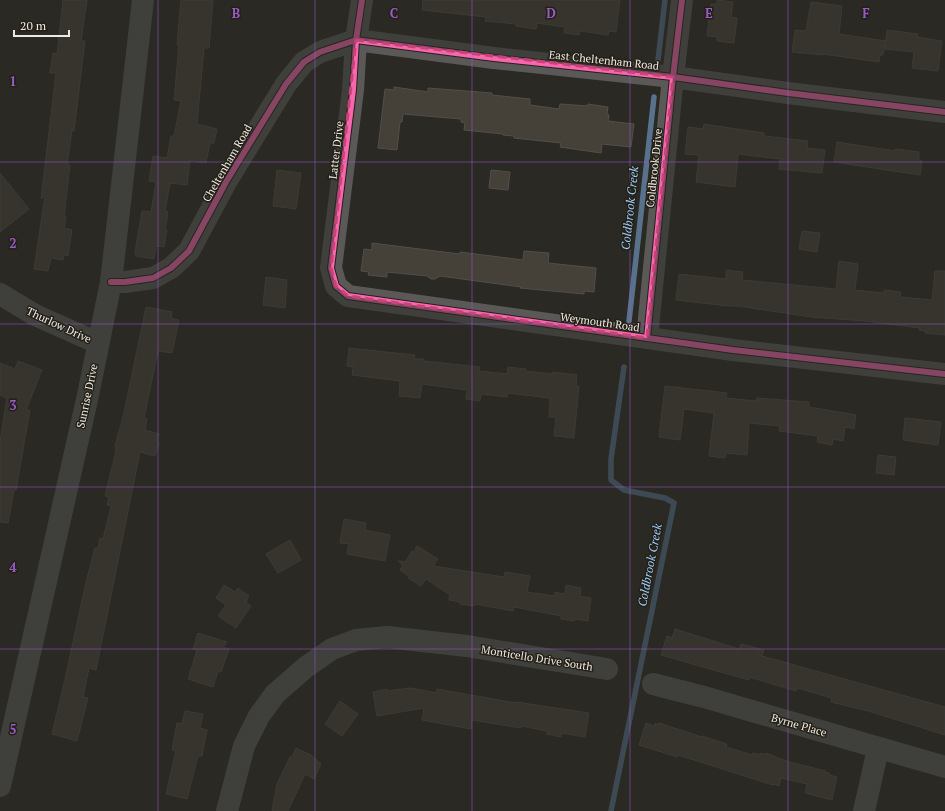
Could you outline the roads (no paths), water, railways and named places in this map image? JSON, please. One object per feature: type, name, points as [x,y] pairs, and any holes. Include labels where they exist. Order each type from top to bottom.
[{"type":"street","name":"Sunrise Drive","points":[[0,786],[88,395],[110,282],[143,0]]},
{"type":"street","name":"Latter Drive","points":[[348,296],[336,286],[331,268],[353,90],[356,40],[362,0]]},
{"type":"street","name":"Coldbrook Drive","points":[[647,338],[682,0]]},
{"type":"street","name":"Cheltenham Road","points":[[110,282],[125,282],[153,278],[171,268],[189,251],[226,182],[286,84],[304,62],[320,52],[356,40]]},
{"type":"street","name":"East Cheltenham Road","points":[[356,40],[494,58],[673,77],[945,112]]},
{"type":"street","name":"Thurlow Drive","points":[[0,294],[35,315],[98,343]]},
{"type":"street","name":"Weymouth Road","points":[[348,296],[734,350],[945,374]]},
{"type":"street","name":"Monticello Drive South","points":[[227,811],[244,746],[259,716],[275,694],[306,667],[332,649],[356,640],[387,637],[467,646],[607,669]]},
{"type":"street","name":"Byrne Place","points":[[653,684],[704,697],[878,749],[945,767]]},
{"type":"street","points":[[864,811],[878,749]]},
{"type":"waterway","name":"Coldbrook Creek","points":[[658,60],[665,0]]},
{"type":"waterway","name":"Coldbrook Creek","points":[[629,321],[654,97]]},
{"type":"waterway","name":"Coldbrook Creek","points":[[611,811],[674,503],[665,498],[624,490],[611,480],[611,459],[624,367]]}]
